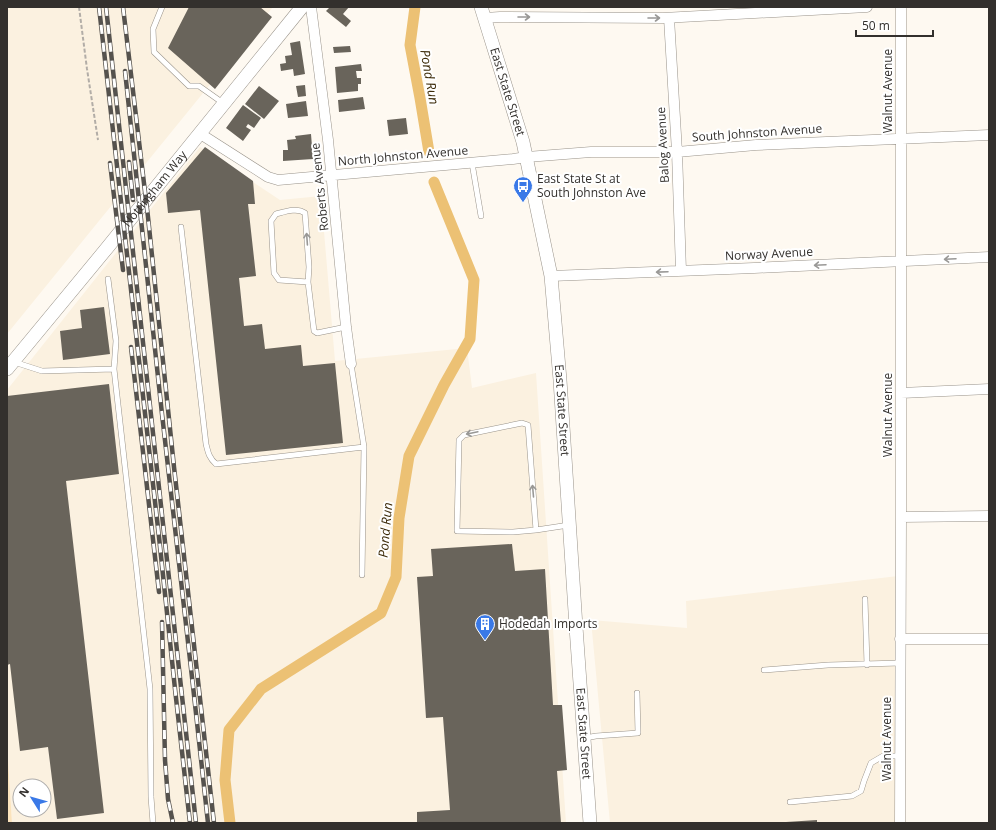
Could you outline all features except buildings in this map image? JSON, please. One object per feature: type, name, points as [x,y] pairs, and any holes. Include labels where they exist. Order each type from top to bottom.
[{"type":"street","name":"Nottingham Way","points":[[10,366],[302,7]]},
{"type":"street","name":"Roberts Avenue","points":[[311,7],[332,175],[346,327],[351,364]]},
{"type":"street","points":[[483,13],[500,17],[669,18],[787,9],[867,7]]},
{"type":"street","name":"Walnut Avenue","points":[[900,823],[901,7]]},
{"type":"street","name":"East State Street","points":[[483,13],[524,142],[551,276],[560,380],[590,823]]},
{"type":"street","name":"Balog Avenue","points":[[669,18],[677,152],[681,271]]},
{"type":"street","name":"North Johnston Avenue","points":[[199,133],[268,177],[278,180],[527,157]]},
{"type":"street","name":"South Johnston Avenue","points":[[527,157],[592,152],[677,152],[756,145],[989,135]]},
{"type":"street","name":"Norway Avenue","points":[[551,276],[989,257]]},
{"type":"street","points":[[901,393],[989,388]]},
{"type":"street","points":[[901,517],[989,516]]},
{"type":"street","points":[[900,639],[989,639]]},
{"type":"lane","points":[[162,7],[153,29],[154,52],[189,86],[199,86],[224,103]]},
{"type":"lane","points":[[472,163],[482,216]]},
{"type":"lane","points":[[308,280],[279,280],[274,273],[271,221],[276,214],[288,210],[302,210],[305,213],[309,267],[308,280],[314,331],[317,333],[346,327]]},
{"type":"lane","points":[[181,227],[206,444],[208,456],[212,461],[216,464],[364,447]]},
{"type":"lane","points":[[108,279],[116,341],[114,369],[150,690],[151,797],[153,823]]},
{"type":"lane","points":[[351,364],[364,447],[362,575]]},
{"type":"lane","points":[[10,366],[42,371],[114,369]]},
{"type":"lane","points":[[536,530],[528,425],[522,422],[464,435],[459,440],[457,531],[513,532],[536,530],[570,525]]},
{"type":"lane","points":[[865,599],[867,665]]},
{"type":"lane","points":[[764,670],[828,665],[900,663]]},
{"type":"lane","points":[[584,739],[596,736],[638,733],[637,693]]},
{"type":"lane","points":[[790,802],[852,796],[861,792],[871,763],[883,756],[900,756]]},
{"type":"path","points":[[79,7],[98,140]]},
{"type":"shaded area","points":[[7,7],[273,7],[7,334]]},
{"type":"shaded area","points":[[200,147],[280,200],[321,196],[335,361],[467,348],[472,388],[536,373],[566,823],[12,823],[7,743],[7,390]]},
{"type":"shaded area","points":[[898,576],[899,823],[610,823],[591,620],[687,628],[686,601]]},
{"type":"shaded area","points":[[7,743],[12,823],[7,823]]},
{"type":"waterway","name":"Pond Run","points":[[415,7],[410,45],[429,152]]},
{"type":"waterway","name":"Pond Run","points":[[230,823],[225,780],[229,730],[261,689],[381,613],[396,577],[399,518],[409,456],[444,385],[470,339],[474,280],[434,182]]},
{"type":"railway","points":[[99,7],[190,823]]},
{"type":"railway","points":[[106,7],[196,823]]},
{"type":"railway","points":[[123,7],[148,217],[174,467],[214,823]]},
{"type":"railway","points":[[125,71],[208,823]]},
{"type":"railway","points":[[129,162],[133,200]]},
{"type":"railway","points":[[110,163],[123,270]]},
{"type":"railway","points":[[131,347],[159,592]]},
{"type":"railway","points":[[162,622],[165,760],[168,799],[173,823]]},
{"type":"place","name":"East State St at South Johnston Ave","points":[[523,203]]},
{"type":"place","name":"Hodedah Imports","points":[[485,641]]}]
